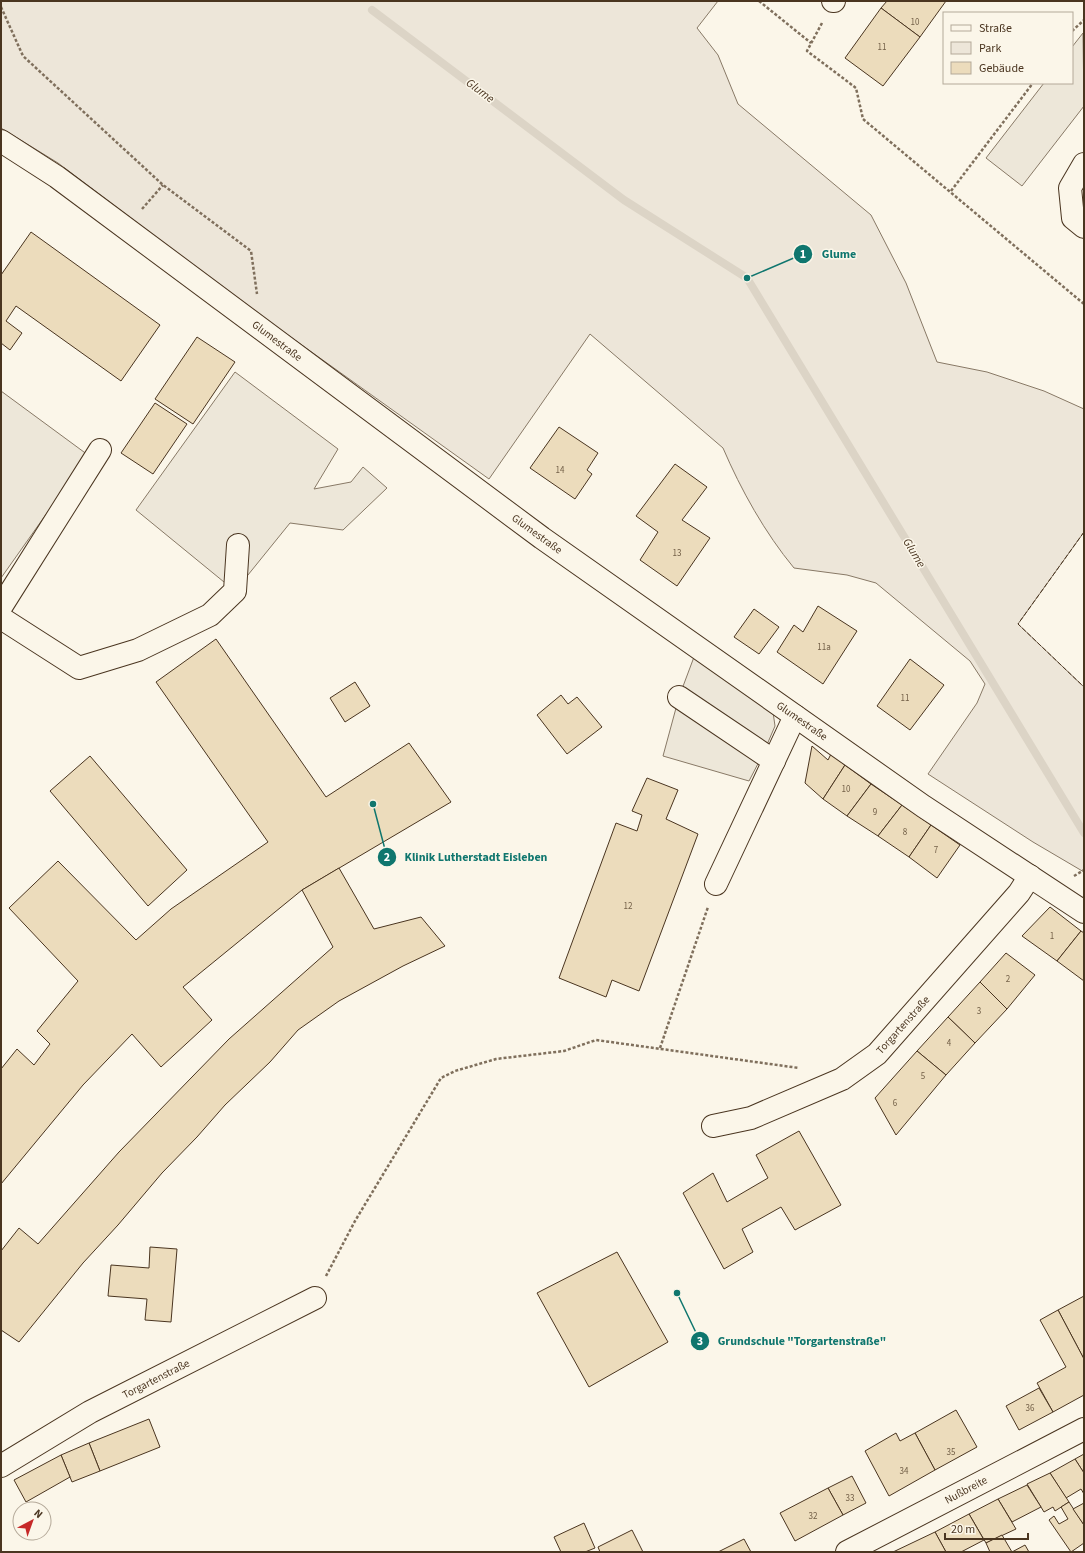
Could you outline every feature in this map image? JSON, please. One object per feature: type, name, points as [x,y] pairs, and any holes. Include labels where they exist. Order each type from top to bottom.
[{"type":"street","name":"Glumestraße","points":[[1,141],[57,177],[542,538],[922,806],[1084,912]]},
{"type":"street","points":[[1084,164],[1070,188],[1073,218],[1084,227]]},
{"type":"street","points":[[1,607],[100,450]]},
{"type":"street","points":[[1,618],[79,668],[138,650],[210,615],[234,591],[238,545]]},
{"type":"street","points":[[679,697],[774,761]]},
{"type":"street","points":[[716,884],[795,716]]},
{"type":"street","name":"Torgartenstraße","points":[[713,1126],[751,1118],[842,1079],[877,1054],[1019,893],[1030,876]]},
{"type":"street","name":"Torgartenstraße","points":[[1,1466],[90,1412],[315,1298]]},
{"type":"street","name":"Nußbreite","points":[[847,1552],[1084,1428]]},
{"type":"path","points":[[759,1],[811,43]]},
{"type":"path","points":[[834,1],[807,51],[856,88],[863,118],[1084,304]]},
{"type":"path","points":[[1,7],[23,56],[163,185],[251,251],[262,330]]},
{"type":"path","points":[[1073,30],[1084,20]]},
{"type":"path","points":[[951,191],[1032,84]]},
{"type":"path","points":[[125,228],[163,185]]},
{"type":"path","points":[[660,1048],[716,884]]},
{"type":"path","points":[[315,1298],[355,1221],[441,1078],[455,1071],[496,1059],[564,1051],[596,1040],[767,1062]]},
{"type":"green space","points":[[1,1],[718,1],[697,28],[718,55],[738,104],[871,215],[906,283],[937,362],[987,372],[1044,391],[1084,409],[1084,532],[1018,624],[1084,687],[1084,872],[1033,842],[928,774],[977,703],[985,684],[970,661],[876,583],[847,575],[794,568],[783,555],[754,511],[723,448],[590,334],[489,479],[250,308],[58,163],[1,128]]},
{"type":"shaded area","points":[[1083,33],[1084,106],[1022,186],[986,158],[1043,84],[1073,84],[1073,46]]},
{"type":"shaded area","points":[[235,372],[338,449],[314,489],[351,482],[363,467],[387,488],[343,530],[290,523],[235,591],[136,510]]},
{"type":"shaded area","points":[[1,391],[88,455],[1,578]]},
{"type":"shaded area","points":[[694,657],[772,705],[775,726],[749,781],[663,756],[679,697]]},
{"type":"building","points":[[887,1],[946,1],[920,37],[881,8]]},
{"type":"building","points":[[881,8],[920,37],[883,86],[845,58]]},
{"type":"building","points":[[31,232],[160,325],[121,381],[16,306],[6,321],[22,333],[10,350],[1,343],[1,275]]},
{"type":"building","points":[[197,337],[235,362],[193,424],[155,399]]},
{"type":"building","points":[[155,403],[187,424],[153,474],[121,453]]},
{"type":"building","points":[[559,427],[598,453],[587,470],[592,474],[575,499],[530,468]]},
{"type":"building","points":[[675,464],[707,487],[682,520],[710,538],[677,586],[640,560],[658,532],[636,516]]},
{"type":"building","points":[[818,606],[857,631],[823,684],[777,652],[794,625],[803,632]]},
{"type":"building","points":[[754,609],[779,627],[759,654],[734,637]]},
{"type":"building","points":[[216,639],[326,797],[409,743],[451,802],[302,890],[183,987],[212,1020],[161,1067],[132,1034],[83,1085],[1,1184],[1,1069],[17,1049],[34,1065],[50,1044],[37,1031],[78,981],[9,908],[58,861],[136,940],[171,909],[268,842],[156,682]]},
{"type":"building","points":[[910,659],[944,685],[910,730],[877,706]]},
{"type":"building","points":[[355,682],[370,706],[345,722],[330,698]]},
{"type":"building","points":[[561,695],[568,704],[577,697],[602,727],[567,754],[537,715]]},
{"type":"building","points":[[812,746],[828,760],[831,754],[845,765],[823,799],[805,783]]},
{"type":"building","points":[[90,756],[187,870],[148,906],[50,791]]},
{"type":"building","points":[[845,765],[871,784],[847,816],[823,799]]},
{"type":"building","points":[[647,778],[678,790],[666,819],[698,834],[639,991],[612,980],[606,997],[559,978],[616,823],[637,831],[642,815],[632,811]]},
{"type":"building","points":[[871,784],[902,805],[878,836],[847,816]]},
{"type":"building","points":[[902,805],[931,825],[909,857],[878,836]]},
{"type":"building","points":[[931,825],[960,845],[937,878],[909,857]]},
{"type":"building","points":[[339,868],[374,929],[421,917],[445,946],[403,966],[339,1001],[298,1030],[270,1062],[225,1105],[197,1137],[162,1173],[118,1225],[83,1263],[19,1342],[1,1330],[1,1251],[19,1228],[38,1244],[119,1152],[229,1039],[333,947],[302,890]]},
{"type":"building","points":[[1050,907],[1081,931],[1057,961],[1022,936]]},
{"type":"building","points":[[1081,931],[1084,933],[1084,981],[1057,961]]},
{"type":"building","points":[[1006,953],[1035,975],[1007,1009],[980,982]]},
{"type":"building","points":[[980,982],[1007,1009],[975,1043],[948,1017]]},
{"type":"building","points":[[948,1017],[975,1043],[946,1075],[917,1051]]},
{"type":"building","points":[[917,1051],[946,1075],[896,1135],[875,1098]]},
{"type":"building","points":[[799,1131],[841,1205],[795,1230],[781,1207],[742,1229],[753,1252],[724,1269],[683,1193],[713,1173],[727,1202],[768,1178],[756,1155]]},
{"type":"building","points":[[150,1247],[177,1249],[171,1322],[145,1320],[147,1299],[108,1296],[111,1265],[149,1268]]},
{"type":"building","points":[[617,1252],[668,1342],[589,1387],[537,1293]]},
{"type":"building","points":[[1084,1296],[1084,1359],[1058,1310]]},
{"type":"building","points":[[1058,1310],[1084,1359],[1084,1395],[1053,1412],[1037,1383],[1066,1367],[1040,1320]]},
{"type":"building","points":[[1039,1388],[1053,1412],[1019,1430],[1006,1406]]},
{"type":"building","points":[[956,1410],[977,1447],[935,1470],[915,1433]]},
{"type":"building","points":[[149,1419],[160,1447],[100,1471],[89,1443]]},
{"type":"building","points":[[896,1433],[900,1441],[915,1433],[935,1470],[889,1496],[865,1451]]},
{"type":"building","points":[[89,1443],[100,1471],[72,1482],[61,1455]]},
{"type":"building","points":[[1084,1454],[1084,1473],[1075,1459]]},
{"type":"building","points":[[61,1455],[70,1477],[28,1501],[25,1501],[14,1480]]},
{"type":"building","points":[[1075,1459],[1084,1473],[1084,1494],[1081,1489],[1066,1498],[1050,1473]]},
{"type":"building","points":[[1050,1473],[1069,1502],[1055,1511],[1053,1507],[1044,1512],[1027,1484]]},
{"type":"building","points":[[852,1476],[866,1503],[843,1515],[828,1488]]},
{"type":"building","points":[[1027,1485],[1041,1507],[1012,1522],[998,1499]]},
{"type":"building","points":[[828,1488],[843,1515],[795,1541],[780,1513]]},
{"type":"building","points":[[998,1499],[1016,1529],[986,1543],[969,1514]]},
{"type":"building","points":[[1069,1502],[1084,1525],[1084,1543],[1071,1552],[1049,1520],[1054,1516],[1059,1524],[1068,1519],[1061,1507]]},
{"type":"building","points":[[1084,1503],[1084,1525],[1073,1509]]},
{"type":"building","points":[[969,1514],[984,1540],[961,1552],[946,1552],[935,1532]]},
{"type":"building","points":[[584,1523],[595,1548],[585,1552],[561,1552],[554,1537]]},
{"type":"building","points":[[632,1530],[643,1552],[600,1552],[598,1547]]},
{"type":"building","points":[[935,1532],[946,1552],[893,1552]]},
{"type":"building","points":[[1002,1535],[1012,1552],[990,1552],[986,1543]]},
{"type":"building","points":[[744,1539],[751,1552],[718,1552]]},
{"type":"building","points":[[1025,1545],[1029,1552],[1012,1552]]},
{"type":"waterway","name":"Glume","points":[[372,10],[624,200],[747,278],[1084,833]]},
{"type":"fence","points":[[1084,532],[1018,624],[1084,687]]},
{"type":"place","name":"Glume","points":[[747,278]]},
{"type":"place","name":"Klinik Lutherstadt Eisleben","points":[[373,804]]},
{"type":"place","name":"Grundschule \"Torgartenstraße\"","points":[[677,1293]]}]
